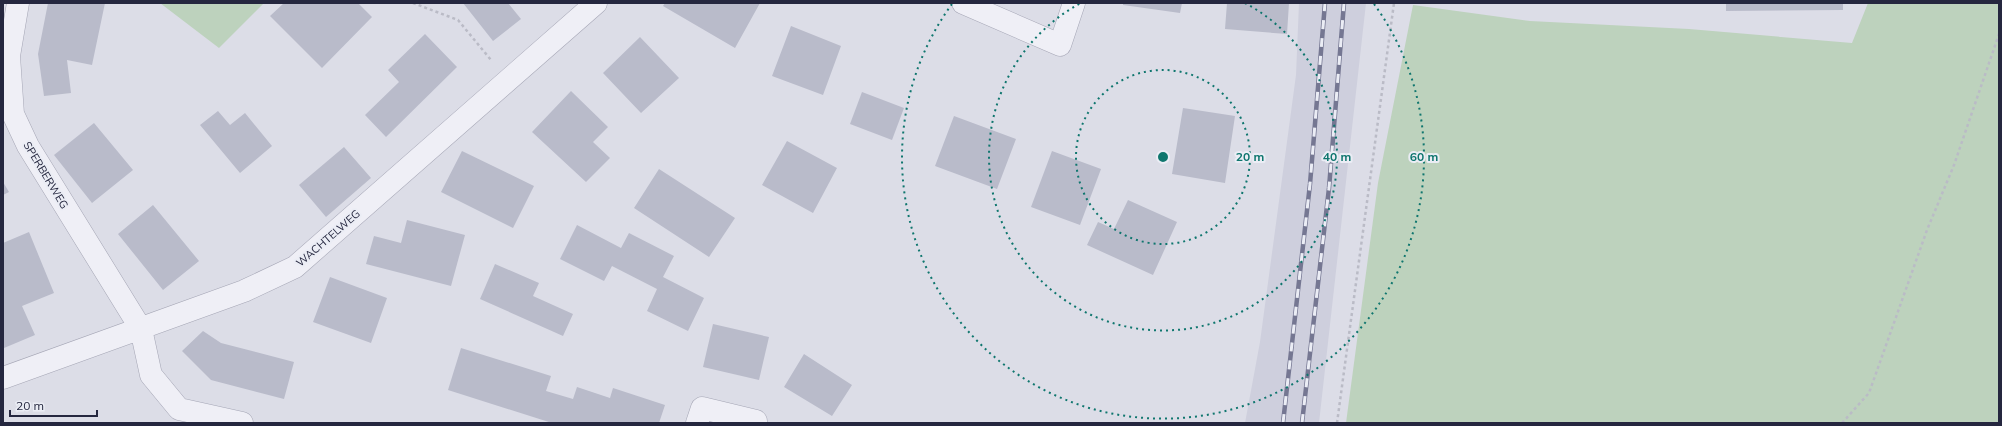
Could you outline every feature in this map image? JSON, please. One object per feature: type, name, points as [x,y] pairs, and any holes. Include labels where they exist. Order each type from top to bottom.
[{"type":"street","name":"SPERBERWEG","points":[[18,3],[9,56],[13,114],[28,146],[141,329],[151,375],[179,409],[242,423]]},
{"type":"street","name":"WACHTELWEG","points":[[3,378],[244,291],[295,267],[596,3]]},
{"type":"street","points":[[963,3],[1060,45],[1074,3]]},
{"type":"street","points":[[697,423],[702,408],[756,421],[755,423]]},
{"type":"path","points":[[413,3],[458,20],[508,80]]},
{"type":"path","points":[[1337,423],[1394,3]]},
{"type":"path","points":[[1842,423],[1869,393],[1927,230],[1954,165],[1999,34]]},
{"type":"shaded area","points":[[1299,3],[1366,3],[1319,423],[1245,423],[1260,342],[1296,75]]},
{"type":"green space","points":[[160,3],[264,3],[219,48]]},
{"type":"green space","points":[[1868,3],[1999,3],[1999,423],[1346,423],[1378,183],[1413,5],[1530,21],[1689,29],[1852,43]]},
{"type":"building","points":[[48,3],[105,3],[92,65],[67,60],[71,93],[44,96],[38,54]]},
{"type":"building","points":[[284,3],[358,3],[372,17],[322,68],[270,16]]},
{"type":"building","points":[[463,3],[508,3],[521,19],[493,41]]},
{"type":"building","points":[[665,3],[760,3],[735,48],[663,6]]},
{"type":"building","points":[[1123,3],[1182,3],[1180,13],[1123,5]]},
{"type":"building","points":[[1227,3],[1289,3],[1287,34],[1225,29]]},
{"type":"building","points":[[1726,3],[1843,3],[1843,10],[1726,11]]},
{"type":"building","points":[[791,26],[841,46],[823,95],[772,76]]},
{"type":"building","points":[[425,34],[457,67],[386,137],[365,115],[399,82],[388,70]]},
{"type":"building","points":[[640,37],[679,78],[641,113],[603,73]]},
{"type":"building","points":[[571,91],[608,127],[593,142],[610,158],[586,182],[532,132]]},
{"type":"building","points":[[862,92],[904,108],[892,140],[850,124]]},
{"type":"building","points":[[1183,108],[1235,116],[1225,183],[1172,174]]},
{"type":"building","points":[[218,111],[230,125],[245,113],[272,146],[240,173],[200,125]]},
{"type":"building","points":[[954,116],[1016,139],[997,189],[935,166]]},
{"type":"building","points":[[94,123],[133,170],[92,203],[54,155]]},
{"type":"building","points":[[787,141],[837,168],[813,213],[762,185]]},
{"type":"building","points":[[344,147],[371,178],[326,217],[299,185]]},
{"type":"building","points":[[462,151],[534,186],[513,228],[441,192]]},
{"type":"building","points":[[1052,151],[1101,169],[1080,225],[1031,207]]},
{"type":"building","points":[[659,169],[735,218],[709,257],[634,208]]},
{"type":"building","points":[[3,182],[9,192],[3,195]]},
{"type":"building","points":[[1128,200],[1177,222],[1153,275],[1087,245],[1098,222],[1114,229]]},
{"type":"building","points":[[153,205],[199,261],[163,290],[118,234]]},
{"type":"building","points":[[407,220],[465,235],[451,286],[366,264],[374,236],[401,243]]},
{"type":"building","points":[[577,225],[621,248],[629,233],[674,256],[663,277],[704,298],[688,331],[647,311],[657,289],[612,266],[604,281],[560,259]]},
{"type":"building","points":[[29,232],[54,293],[22,306],[35,335],[4,348],[3,243]]},
{"type":"building","points":[[495,264],[539,283],[533,296],[573,314],[563,336],[480,299]]},
{"type":"building","points":[[330,277],[387,298],[371,343],[313,322]]},
{"type":"building","points":[[713,324],[769,337],[759,380],[703,367]]},
{"type":"building","points":[[203,331],[221,343],[294,362],[284,399],[211,380],[182,351]]},
{"type":"building","points":[[461,348],[551,376],[546,391],[573,399],[577,387],[610,398],[613,388],[665,405],[659,423],[552,423],[448,390]]},
{"type":"building","points":[[804,354],[852,385],[832,416],[784,387]]},
{"type":"railway","points":[[1283,423],[1310,184],[1325,3]]},
{"type":"railway","points":[[1302,423],[1329,188],[1344,3]]}]
